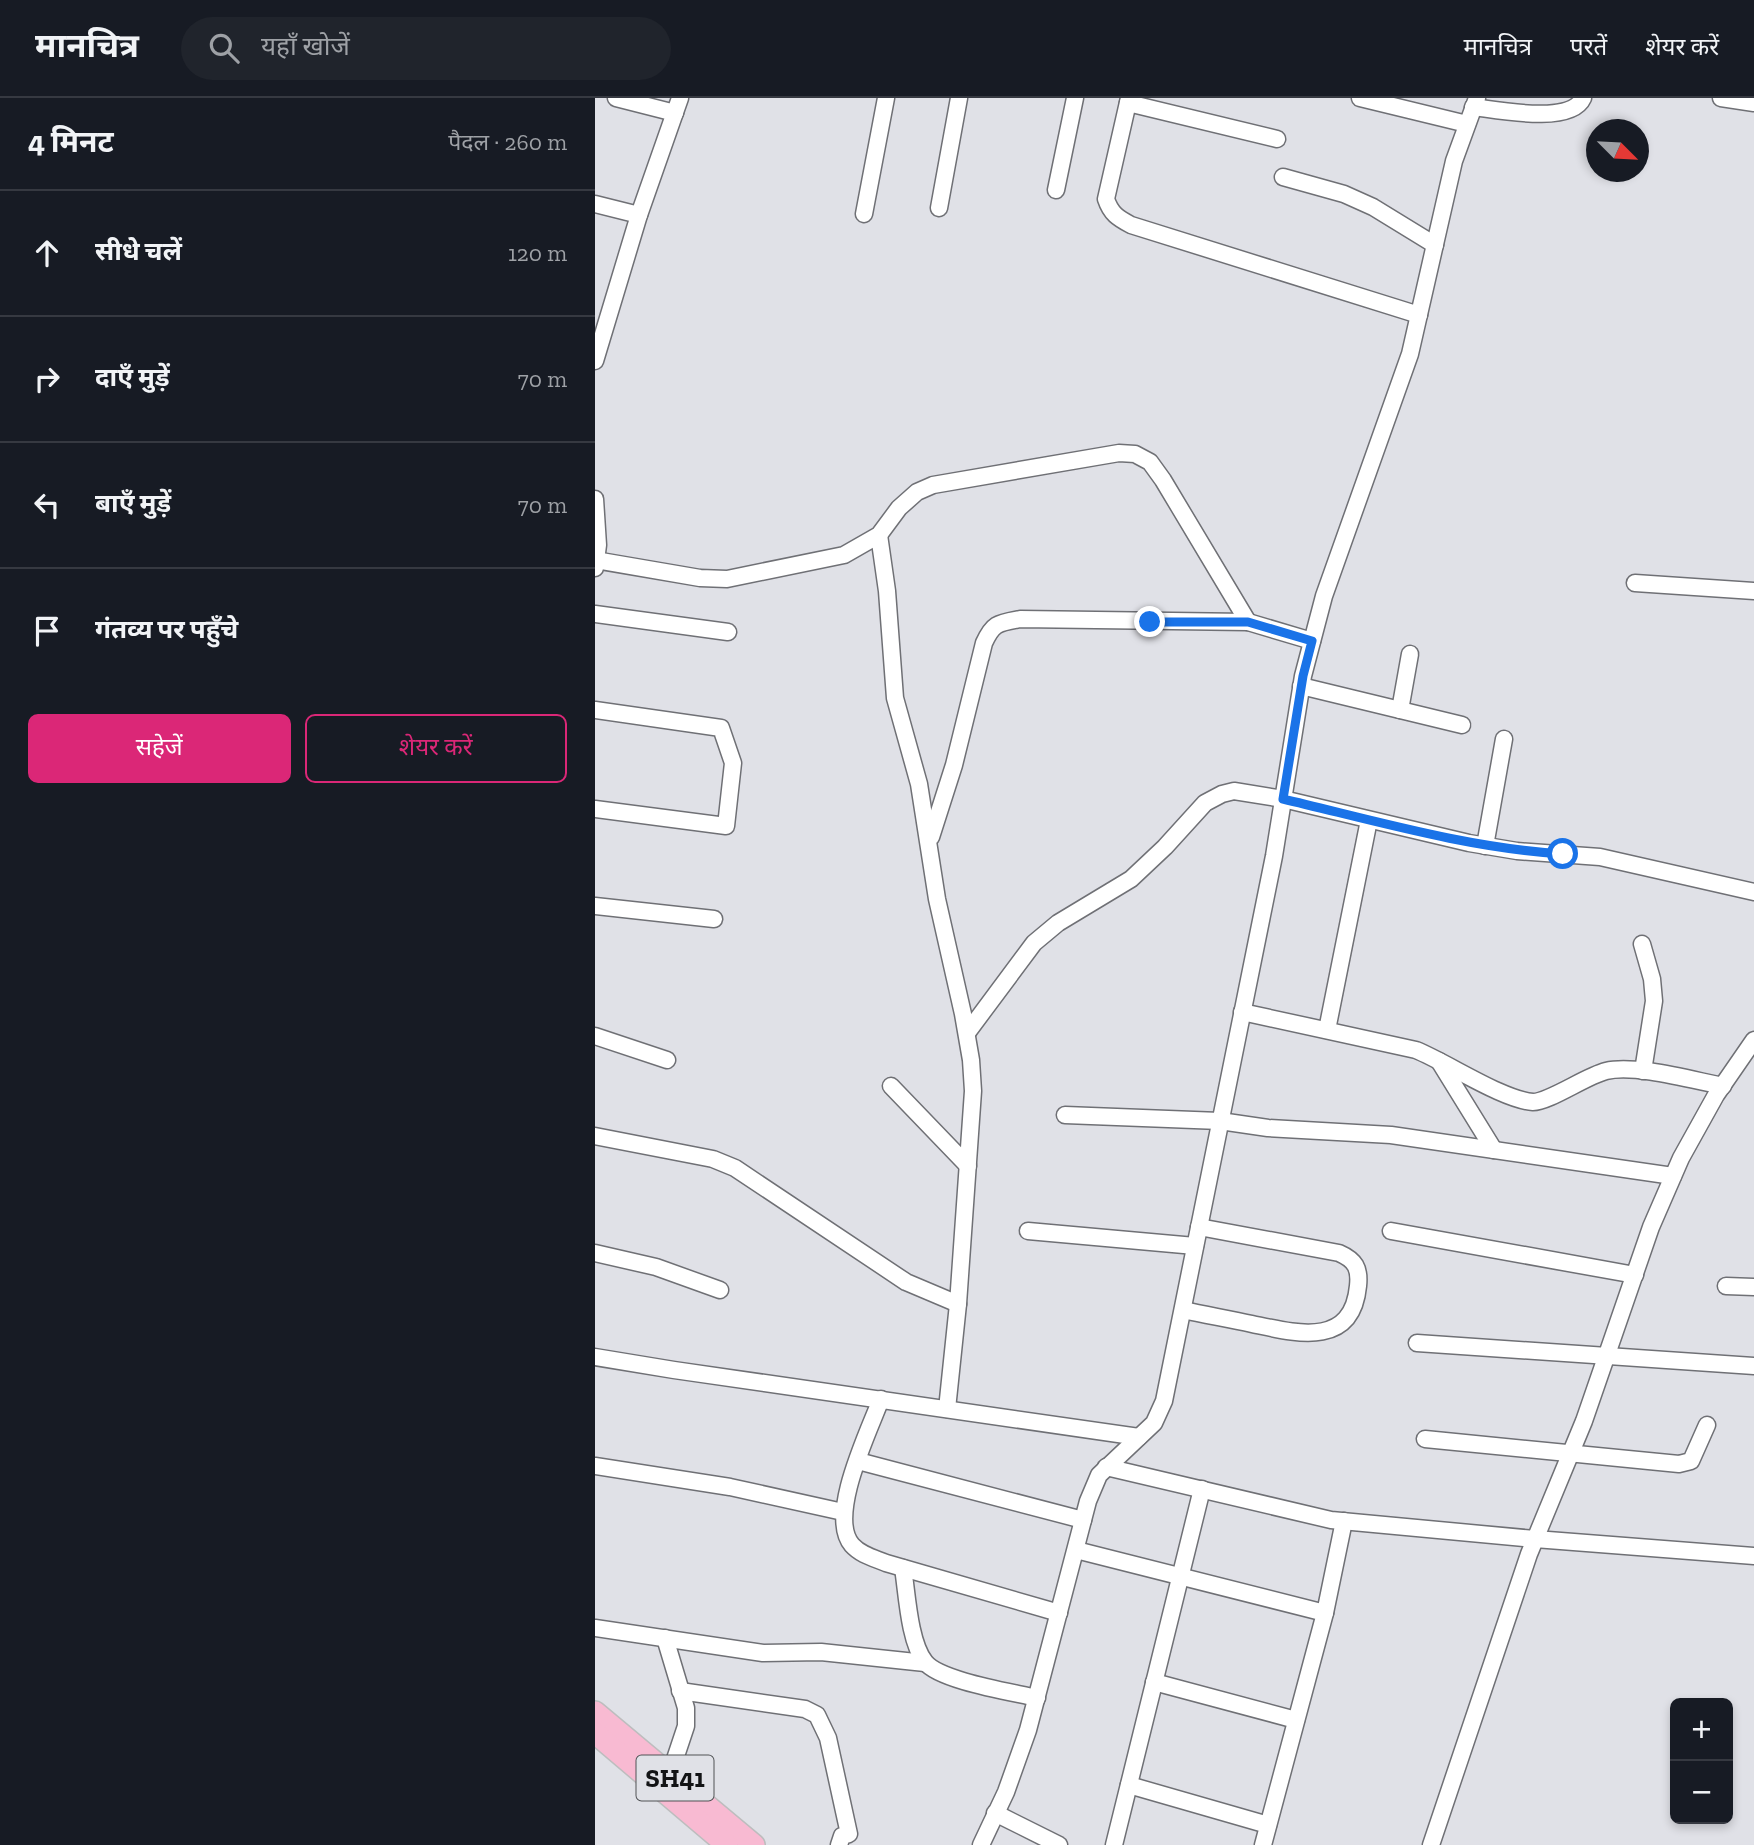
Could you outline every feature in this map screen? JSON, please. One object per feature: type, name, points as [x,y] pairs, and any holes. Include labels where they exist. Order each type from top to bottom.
[{"type":"main road","name":"SH41","points":[[595,1712],[754,1845]]},
{"type":"main road","name":"SH41","points":[[595,1734],[725,1844]]},
{"type":"street","points":[[595,361],[603,306],[639,215],[677,106],[617,98]]},
{"type":"street","points":[[864,214],[886,98]]},
{"type":"street","points":[[939,208],[959,98]]},
{"type":"street","points":[[1056,190],[1076,98]]},
{"type":"street","points":[[1360,98],[1467,124]]},
{"type":"street","points":[[981,1845],[1020,1756],[1083,1520],[1099,1475],[1154,1423],[1164,1401],[1283,799],[1301,687],[1324,596],[1410,354],[1454,161],[1475,103],[1548,114],[1572,111],[1581,104],[1583,98]]},
{"type":"street","points":[[1729,99],[1754,103]]},
{"type":"street","points":[[1277,139],[1129,101],[1106,199],[1110,211],[1131,225],[1419,315]]},
{"type":"street","points":[[1283,177],[1345,194],[1373,207],[1435,245]]},
{"type":"street","points":[[595,204],[639,215]]},
{"type":"street","points":[[595,499],[598,515],[595,564],[727,579],[844,555],[879,535],[899,508],[918,492],[933,485],[1098,456],[1135,454],[1150,463],[1163,481],[1248,622]]},
{"type":"street","points":[[879,535],[895,698],[919,784],[937,900],[967,1033],[973,1091],[958,1304],[947,1409]]},
{"type":"street","points":[[1635,583],[1754,591]]},
{"type":"street","points":[[595,614],[728,632]]},
{"type":"street","points":[[929,841],[954,765],[984,643],[990,630],[999,623],[1020,619],[1248,622],[1312,641]]},
{"type":"street","points":[[1400,710],[1411,654]]},
{"type":"street","points":[[1301,687],[1462,725]]},
{"type":"street","points":[[595,710],[721,728],[733,763],[726,826],[595,809]]},
{"type":"street","points":[[1485,846],[1504,739]]},
{"type":"street","points":[[967,1033],[1034,943],[1058,923],[1131,879],[1205,803],[1234,791],[1283,799],[1485,846],[1600,857],[1754,892]]},
{"type":"street","points":[[1327,1030],[1369,820]]},
{"type":"street","points":[[595,906],[714,919]]},
{"type":"street","points":[[1642,944],[1653,979],[1654,1000],[1643,1071]]},
{"type":"street","points":[[1242,1012],[1416,1051],[1438,1059],[1518,1100],[1536,1102],[1584,1078],[1608,1070],[1643,1071],[1723,1086]]},
{"type":"street","points":[[595,1037],[667,1060]]},
{"type":"street","points":[[1431,1845],[1535,1539],[1608,1357],[1651,1227],[1681,1158],[1723,1086],[1754,1040]]},
{"type":"street","points":[[1438,1059],[1494,1150]]},
{"type":"street","points":[[891,1086],[968,1166]]},
{"type":"street","points":[[1065,1115],[1220,1121],[1268,1128],[1391,1135],[1673,1177]]},
{"type":"street","points":[[595,1136],[713,1159],[735,1168],[906,1282],[958,1304]]},
{"type":"street","points":[[1182,1310],[1291,1332],[1316,1334],[1335,1328],[1349,1318],[1358,1289],[1359,1269],[1351,1259],[1339,1253],[1199,1227]]},
{"type":"street","points":[[1027,1231],[1195,1246]]},
{"type":"street","points":[[1391,1231],[1635,1275]]},
{"type":"street","points":[[595,1253],[656,1267],[720,1290]]},
{"type":"street","points":[[1725,1286],[1754,1287]]},
{"type":"street","points":[[1417,1343],[1754,1366]]},
{"type":"street","points":[[595,1357],[1139,1437]]},
{"type":"street","points":[[881,1399],[843,1512],[844,1528],[851,1544],[866,1555],[903,1568],[1059,1613]]},
{"type":"street","points":[[1425,1439],[1679,1464],[1691,1461],[1707,1425]]},
{"type":"street","points":[[858,1461],[1083,1520]]},
{"type":"street","points":[[595,1466],[730,1487],[843,1512]]},
{"type":"street","points":[[1106,1467],[1343,1521],[1754,1556]]},
{"type":"street","points":[[1114,1845],[1202,1489]]},
{"type":"street","points":[[1263,1845],[1325,1613],[1343,1521]]},
{"type":"street","points":[[1076,1550],[1325,1613]]},
{"type":"street","points":[[903,1568],[916,1643],[925,1663]]},
{"type":"street","points":[[595,1629],[763,1653],[821,1652],[925,1663],[957,1679],[1037,1698]]},
{"type":"street","points":[[664,1638],[686,1708],[686,1726],[670,1774]]},
{"type":"street","points":[[1154,1682],[1296,1720]]},
{"type":"street","points":[[680,1691],[805,1709],[817,1715],[828,1738],[849,1834],[842,1836],[839,1845]]},
{"type":"street","points":[[1129,1785],[1268,1825]]},
{"type":"street","points":[[995,1813],[1059,1845]]},
{"type":"route","points":[[1150,622],[1248,622],[1312,641],[1303,676],[1283,799],[1469,843],[1517,851],[1563,854]]}]
